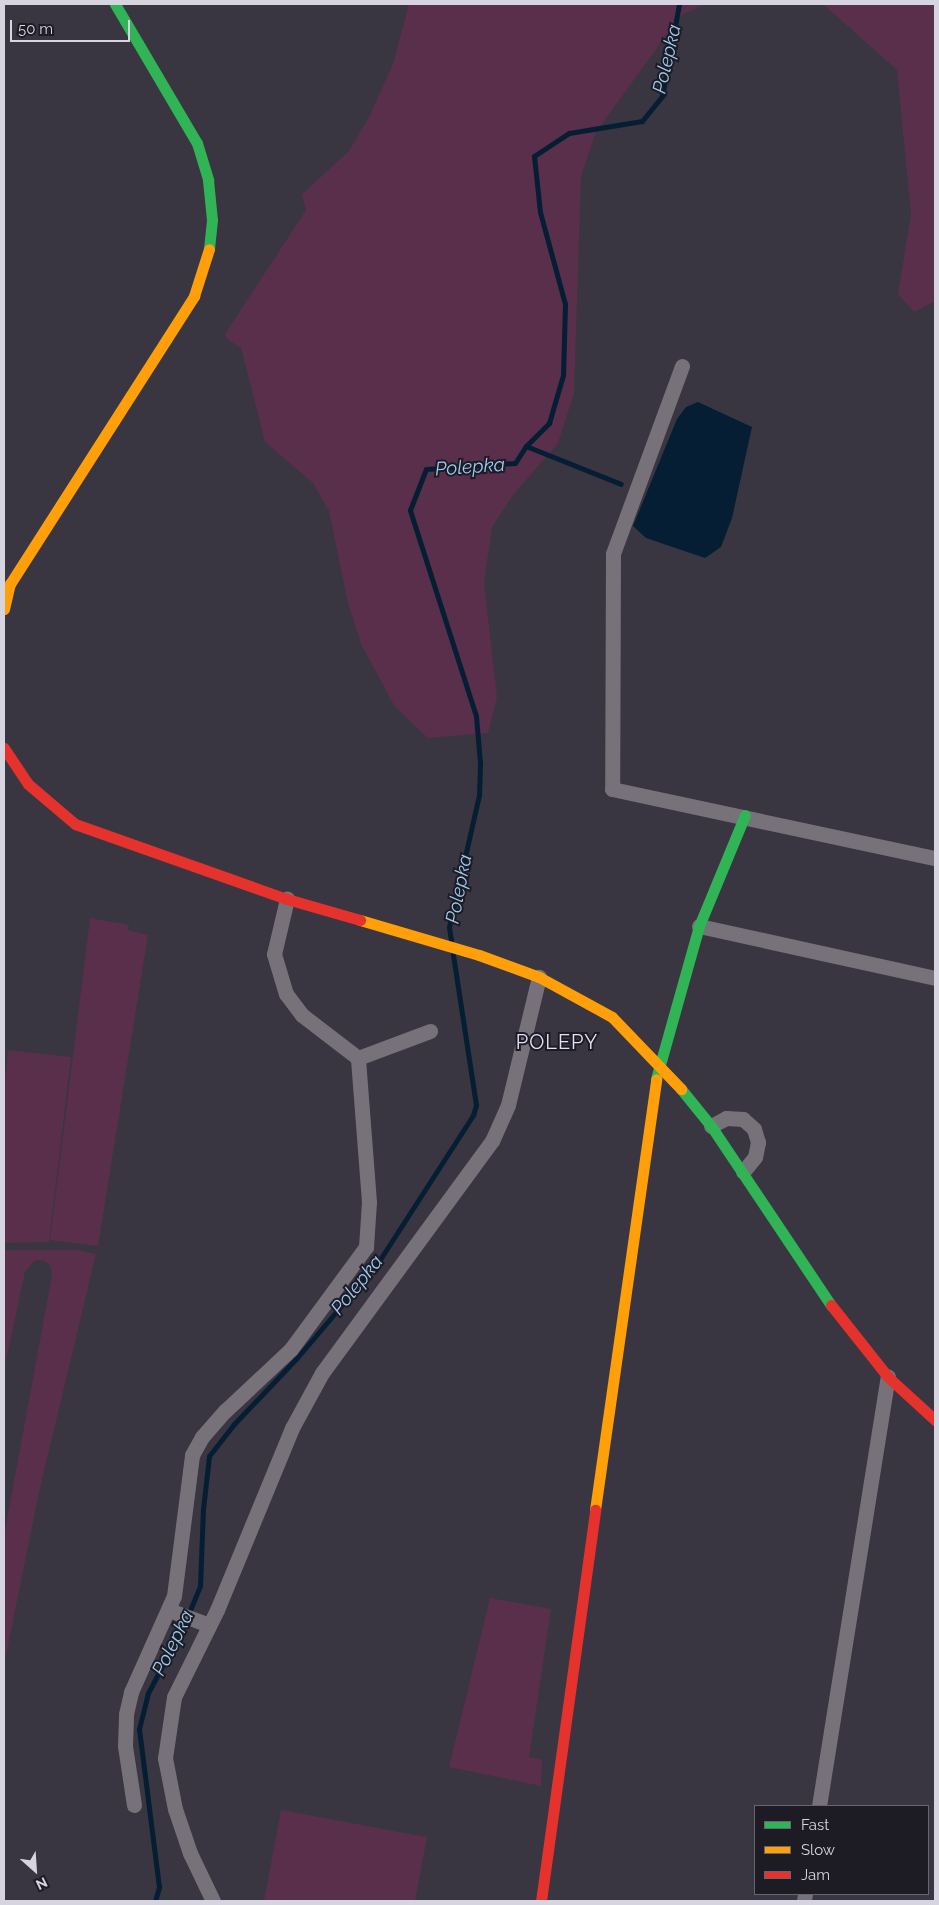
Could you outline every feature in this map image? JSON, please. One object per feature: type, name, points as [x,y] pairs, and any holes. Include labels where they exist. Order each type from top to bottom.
[{"type":"street","points":[[4,609],[10,584],[194,296],[209,251],[212,220],[208,180],[197,144],[116,4]]},
{"type":"street","points":[[682,366],[613,554],[612,789],[745,815],[935,858]]},
{"type":"street","points":[[4,748],[28,784],[75,824],[286,899],[479,955],[539,977],[612,1017],[658,1062],[711,1126],[843,1322],[888,1377],[935,1420]]},
{"type":"street","points":[[541,1901],[658,1062],[699,926],[745,815]]},
{"type":"street","points":[[134,1805],[125,1746],[126,1714],[141,1668],[174,1612],[189,1467],[196,1446],[225,1410],[291,1348],[366,1247],[369,1202],[358,1058],[302,1015],[289,1001],[274,954],[286,899]]},
{"type":"street","points":[[699,926],[935,978]]},
{"type":"street","points":[[214,1901],[190,1853],[175,1809],[165,1758],[174,1697],[203,1623],[292,1428],[322,1373],[492,1141],[508,1105],[539,977]]},
{"type":"street","points":[[358,1058],[430,1031]]},
{"type":"street","points":[[711,1126],[726,1118],[743,1119],[754,1129],[758,1142],[755,1157],[743,1172]]},
{"type":"street","points":[[819,1805],[888,1377]]},
{"type":"street","points":[[174,1612],[203,1623]]},
{"type":"shaded area","points":[[409,4],[705,4],[681,15],[596,132],[581,176],[574,393],[558,443],[513,495],[492,527],[484,583],[497,697],[488,733],[428,738],[395,707],[361,644],[347,599],[329,511],[313,483],[265,442],[241,348],[227,339],[225,334],[306,210],[302,194],[349,151],[369,117],[393,64]]},
{"type":"shaded area","points":[[823,4],[935,4],[935,301],[914,312],[898,294],[911,214],[897,70]]},
{"type":"shaded area","points":[[90,918],[129,925],[128,930],[148,935],[98,1246],[50,1240]]},
{"type":"shaded area","points":[[8,1050],[71,1057],[49,1242],[4,1243],[4,1092]]},
{"type":"shaded area","points":[[4,1250],[78,1250],[96,1254],[39,1492],[4,1665],[4,1536],[52,1275],[50,1265],[43,1260],[35,1260],[25,1272],[4,1370]]},
{"type":"shaded area","points":[[490,1598],[551,1609],[529,1757],[542,1760],[541,1786],[449,1767]]},
{"type":"shaded area","points":[[281,1810],[427,1837],[415,1901],[264,1901]]},
{"type":"water","points":[[698,402],[752,427],[732,518],[721,547],[705,558],[646,538],[633,526],[677,419],[686,407]]},
{"type":"waterway","name":"Polepka","points":[[451,940],[449,927],[479,795],[480,763],[476,716],[410,510],[426,469],[515,463],[526,446],[549,423],[563,375],[565,304],[540,212],[534,156],[569,133],[642,121],[662,96],[679,4]]},
{"type":"waterway","points":[[526,446],[621,484]]},
{"type":"waterway","name":"Polepka","points":[[155,1901],[159,1887],[139,1729],[148,1693],[183,1627],[200,1586],[203,1509],[209,1456],[234,1424],[296,1359],[379,1261],[473,1115],[476,1105],[453,954]]},
{"type":"traffic: fast","points":[[115,4],[197,143],[208,180],[212,220],[209,249]]},
{"type":"traffic: fast","points":[[656,1079],[699,926],[745,815]]},
{"type":"traffic: fast","points":[[681,1089],[711,1126],[831,1305]]},
{"type":"traffic: slow","points":[[4,609],[10,584],[194,296],[209,249]]},
{"type":"traffic: slow","points":[[360,920],[479,955],[539,977],[612,1017],[681,1089]]},
{"type":"traffic: slow","points":[[595,1510],[656,1079]]},
{"type":"traffic: jam","points":[[4,748],[28,784],[75,824],[287,899],[360,920]]},
{"type":"traffic: jam","points":[[831,1305],[888,1377],[935,1420]]},
{"type":"traffic: jam","points":[[541,1901],[595,1510]]},
{"type":"district","name":"POLEPY","points":[[557,1042]]}]
